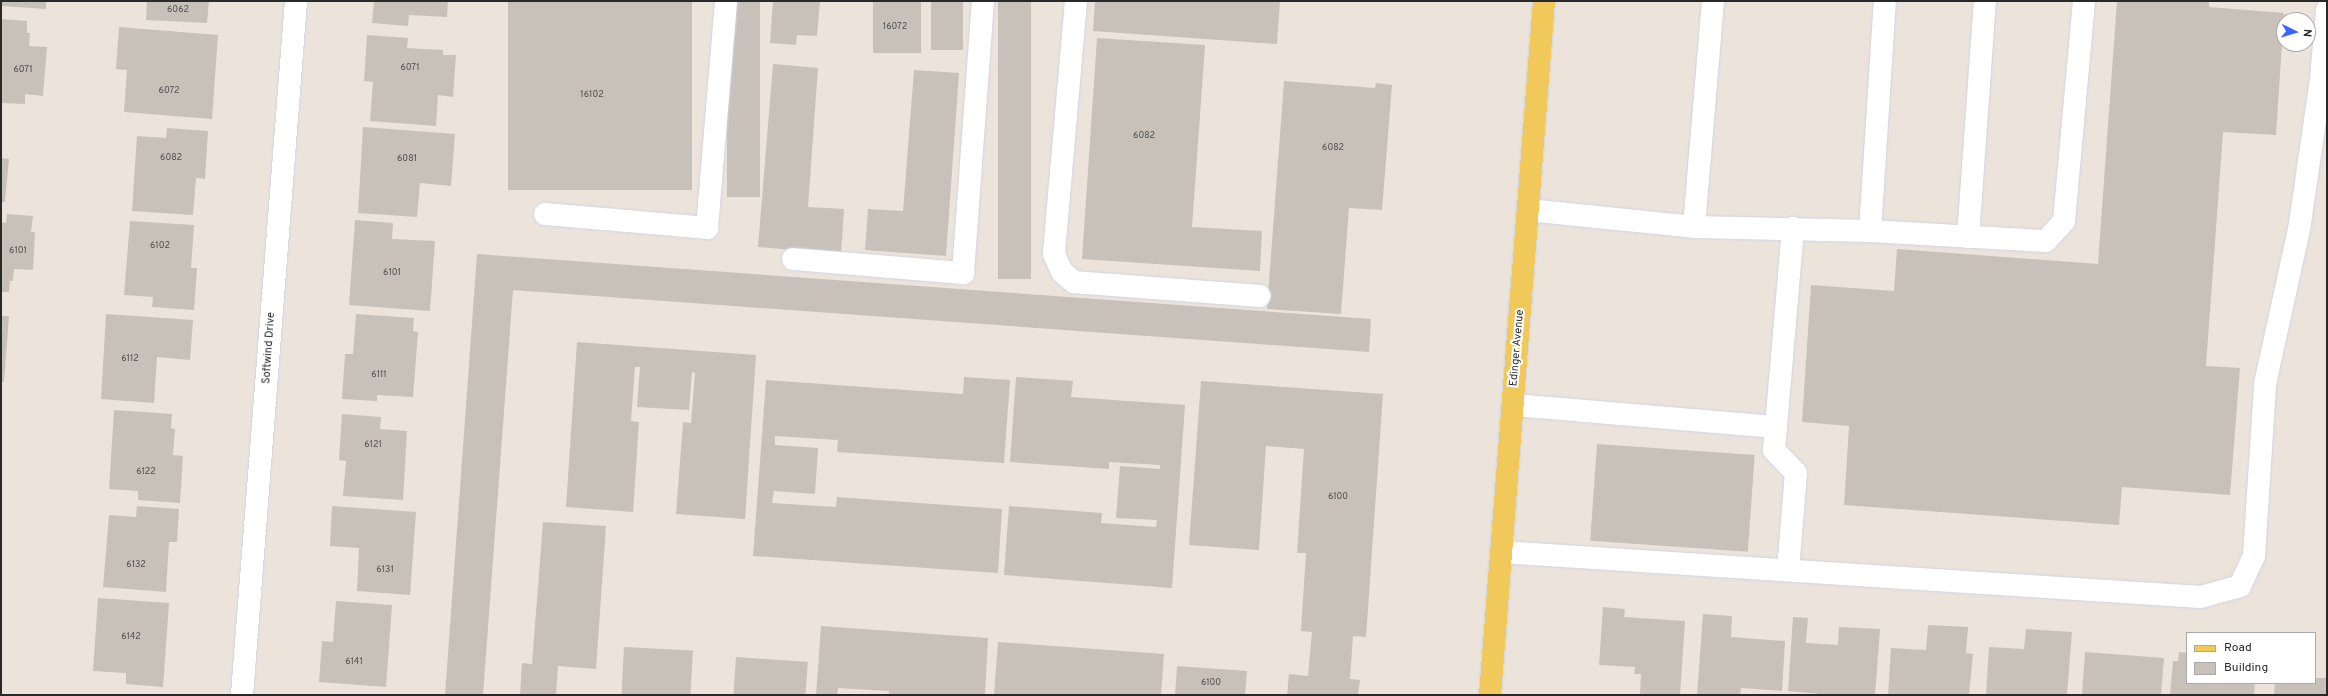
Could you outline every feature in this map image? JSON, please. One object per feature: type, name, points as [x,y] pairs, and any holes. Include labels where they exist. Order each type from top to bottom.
[{"type":"main road","name":"Edinger Avenue","points":[[1490,695],[1544,1]]},
{"type":"street","name":"Softwind Drive","points":[[242,695],[296,1]]},
{"type":"street","points":[[545,214],[707,228],[726,1]]},
{"type":"street","points":[[793,259],[963,273],[983,1]]},
{"type":"street","points":[[1076,1],[1054,254],[1062,272],[1074,282],[1259,296]]},
{"type":"street","points":[[1694,227],[1713,1]]},
{"type":"street","points":[[1870,231],[1885,1]]},
{"type":"street","points":[[1968,237],[1985,1]]},
{"type":"street","points":[[1528,210],[1694,227],[1793,228],[1870,231],[2046,242],[2064,221],[2084,1]]},
{"type":"street","points":[[1501,552],[2201,597],[2240,586],[2254,556],[2265,384],[2299,230],[2321,79],[2327,10]]},
{"type":"street","points":[[1788,570],[1796,473],[1774,450],[1793,228]]},
{"type":"street","points":[[1513,405],[1776,427]]},
{"type":"building","points":[[1,1],[46,1],[46,9],[1,6]]},
{"type":"building","points":[[147,1],[209,1],[207,23],[146,20]]},
{"type":"building","points":[[374,1],[448,1],[447,17],[409,15],[408,26],[372,23]]},
{"type":"building","points":[[508,1],[692,1],[692,190],[508,190]]},
{"type":"building","points":[[727,1],[760,1],[760,197],[727,197]]},
{"type":"building","points":[[773,1],[820,1],[817,36],[797,35],[796,45],[770,43]]},
{"type":"building","points":[[873,1],[921,1],[921,53],[873,53]]},
{"type":"building","points":[[931,1],[963,1],[963,50],[931,50]]},
{"type":"building","points":[[998,1],[1031,1],[1031,279],[998,279]]},
{"type":"building","points":[[1095,1],[1280,1],[1277,44],[1093,31]]},
{"type":"building","points":[[2117,1],[2209,1],[2209,7],[2276,12],[2276,52],[2281,52],[2276,135],[2223,132],[2206,366],[2240,368],[2230,495],[2122,487],[2119,525],[1844,505],[1849,426],[1802,422],[1811,285],[1894,291],[1897,249],[2098,264]]},
{"type":"building","points":[[1,19],[27,21],[27,33],[30,33],[29,46],[47,47],[43,96],[25,94],[25,104],[1,103]]},
{"type":"building","points":[[119,27],[218,35],[212,119],[124,112],[127,70],[116,69]]},
{"type":"building","points":[[367,35],[408,38],[407,48],[443,50],[443,55],[456,55],[453,97],[438,95],[436,126],[370,121],[373,82],[364,81]]},
{"type":"building","points":[[1097,38],[1205,45],[1192,227],[1262,231],[1260,271],[1082,259]]},
{"type":"building","points":[[773,64],[818,68],[808,207],[844,209],[841,254],[758,247]]},
{"type":"building","points":[[914,70],[959,73],[946,256],[865,250],[868,209],[903,211]]},
{"type":"building","points":[[1284,81],[1375,88],[1376,83],[1392,85],[1382,210],[1349,208],[1341,314],[1267,309]]},
{"type":"building","points":[[363,127],[455,134],[451,186],[420,183],[417,217],[358,213]]},
{"type":"building","points":[[167,128],[208,131],[205,179],[196,178],[193,215],[132,211],[137,136],[166,138]]},
{"type":"building","points":[[1,158],[9,159],[5,202],[1,202]]},
{"type":"building","points":[[7,214],[33,216],[31,232],[35,232],[33,270],[14,269],[13,281],[10,281],[9,292],[1,292],[1,222],[6,223]]},
{"type":"building","points":[[355,220],[393,223],[392,239],[435,241],[430,311],[349,305]]},
{"type":"building","points":[[130,221],[194,225],[191,268],[197,268],[194,310],[152,307],[153,297],[124,295]]},
{"type":"building","points":[[477,254],[1371,319],[1369,352],[513,290],[483,695],[445,695]]},
{"type":"building","points":[[106,314],[193,320],[190,360],[157,357],[154,403],[101,399]]},
{"type":"building","points":[[356,314],[414,318],[413,331],[418,332],[413,397],[377,395],[377,401],[342,399],[345,354],[353,354]]},
{"type":"building","points":[[1,316],[9,316],[4,382],[1,382]]},
{"type":"building","points":[[577,342],[756,355],[745,519],[676,514],[683,422],[691,423],[695,373],[692,372],[689,410],[637,407],[640,367],[635,367],[631,421],[639,422],[633,512],[566,507]]},
{"type":"building","points":[[964,377],[1010,380],[1004,463],[837,452],[838,440],[775,436],[775,445],[818,448],[815,494],[774,491],[772,503],[836,507],[837,497],[1002,509],[998,573],[753,556],[766,380],[963,394]]},
{"type":"building","points":[[1016,377],[1073,381],[1071,397],[1185,405],[1172,588],[1004,575],[1009,506],[1102,513],[1101,523],[1156,527],[1157,520],[1116,518],[1120,466],[1160,469],[1160,465],[1109,462],[1109,469],[1010,462]]},
{"type":"building","points":[[1201,381],[1383,394],[1366,637],[1353,636],[1350,679],[1360,680],[1358,695],[1287,695],[1289,674],[1308,676],[1312,632],[1301,631],[1306,553],[1297,553],[1304,449],[1266,446],[1259,550],[1189,545]]},
{"type":"building","points":[[114,410],[172,414],[171,428],[175,429],[173,455],[183,456],[180,503],[138,500],[138,491],[109,489]]},
{"type":"building","points":[[342,414],[381,417],[380,429],[407,431],[403,500],[343,496],[346,461],[339,460]]},
{"type":"building","points":[[1597,444],[1755,455],[1748,552],[1590,541]]},
{"type":"building","points":[[137,506],[179,509],[177,542],[169,542],[166,592],[103,587],[109,515],[136,517]]},
{"type":"building","points":[[332,506],[416,512],[410,595],[357,591],[359,548],[330,546]]},
{"type":"building","points":[[543,522],[606,526],[596,669],[558,666],[556,695],[520,695],[522,663],[532,664]]},
{"type":"building","points":[[98,598],[169,603],[163,687],[126,684],[126,673],[93,671]]},
{"type":"building","points":[[336,601],[392,605],[386,687],[319,682],[322,641],[333,642]]},
{"type":"building","points":[[1603,607],[1625,609],[1624,617],[1685,621],[1680,695],[1640,695],[1641,674],[1634,674],[1635,667],[1599,665]]},
{"type":"building","points":[[1703,614],[1732,616],[1731,637],[1785,641],[1782,691],[1741,688],[1740,695],[1697,695]]},
{"type":"building","points":[[1793,617],[1808,618],[1806,643],[1838,645],[1839,627],[1880,629],[1875,695],[1832,695],[1788,691]]},
{"type":"building","points":[[1928,625],[1968,627],[1966,653],[1973,654],[1969,695],[1888,695],[1891,648],[1926,650]]},
{"type":"building","points":[[821,626],[988,638],[985,695],[889,695],[889,691],[838,688],[837,695],[816,695]]},
{"type":"building","points":[[2026,629],[2072,632],[2067,695],[1986,695],[1989,647],[2024,649]]},
{"type":"building","points":[[998,642],[1164,654],[1161,695],[994,695]]},
{"type":"building","points":[[624,647],[693,651],[691,695],[621,695]]},
{"type":"building","points":[[2085,652],[2164,658],[2161,695],[2082,695]]},
{"type":"building","points":[[2179,652],[2186,653],[2186,684],[2255,684],[2254,695],[2170,695],[2173,661],[2178,661]]},
{"type":"building","points":[[736,657],[808,662],[806,695],[733,695]]},
{"type":"building","points":[[1177,666],[1247,671],[1245,695],[1175,695]]},
{"type":"building","points":[[2316,678],[2327,678],[2327,695],[2274,695],[2275,684],[2316,684]]}]
